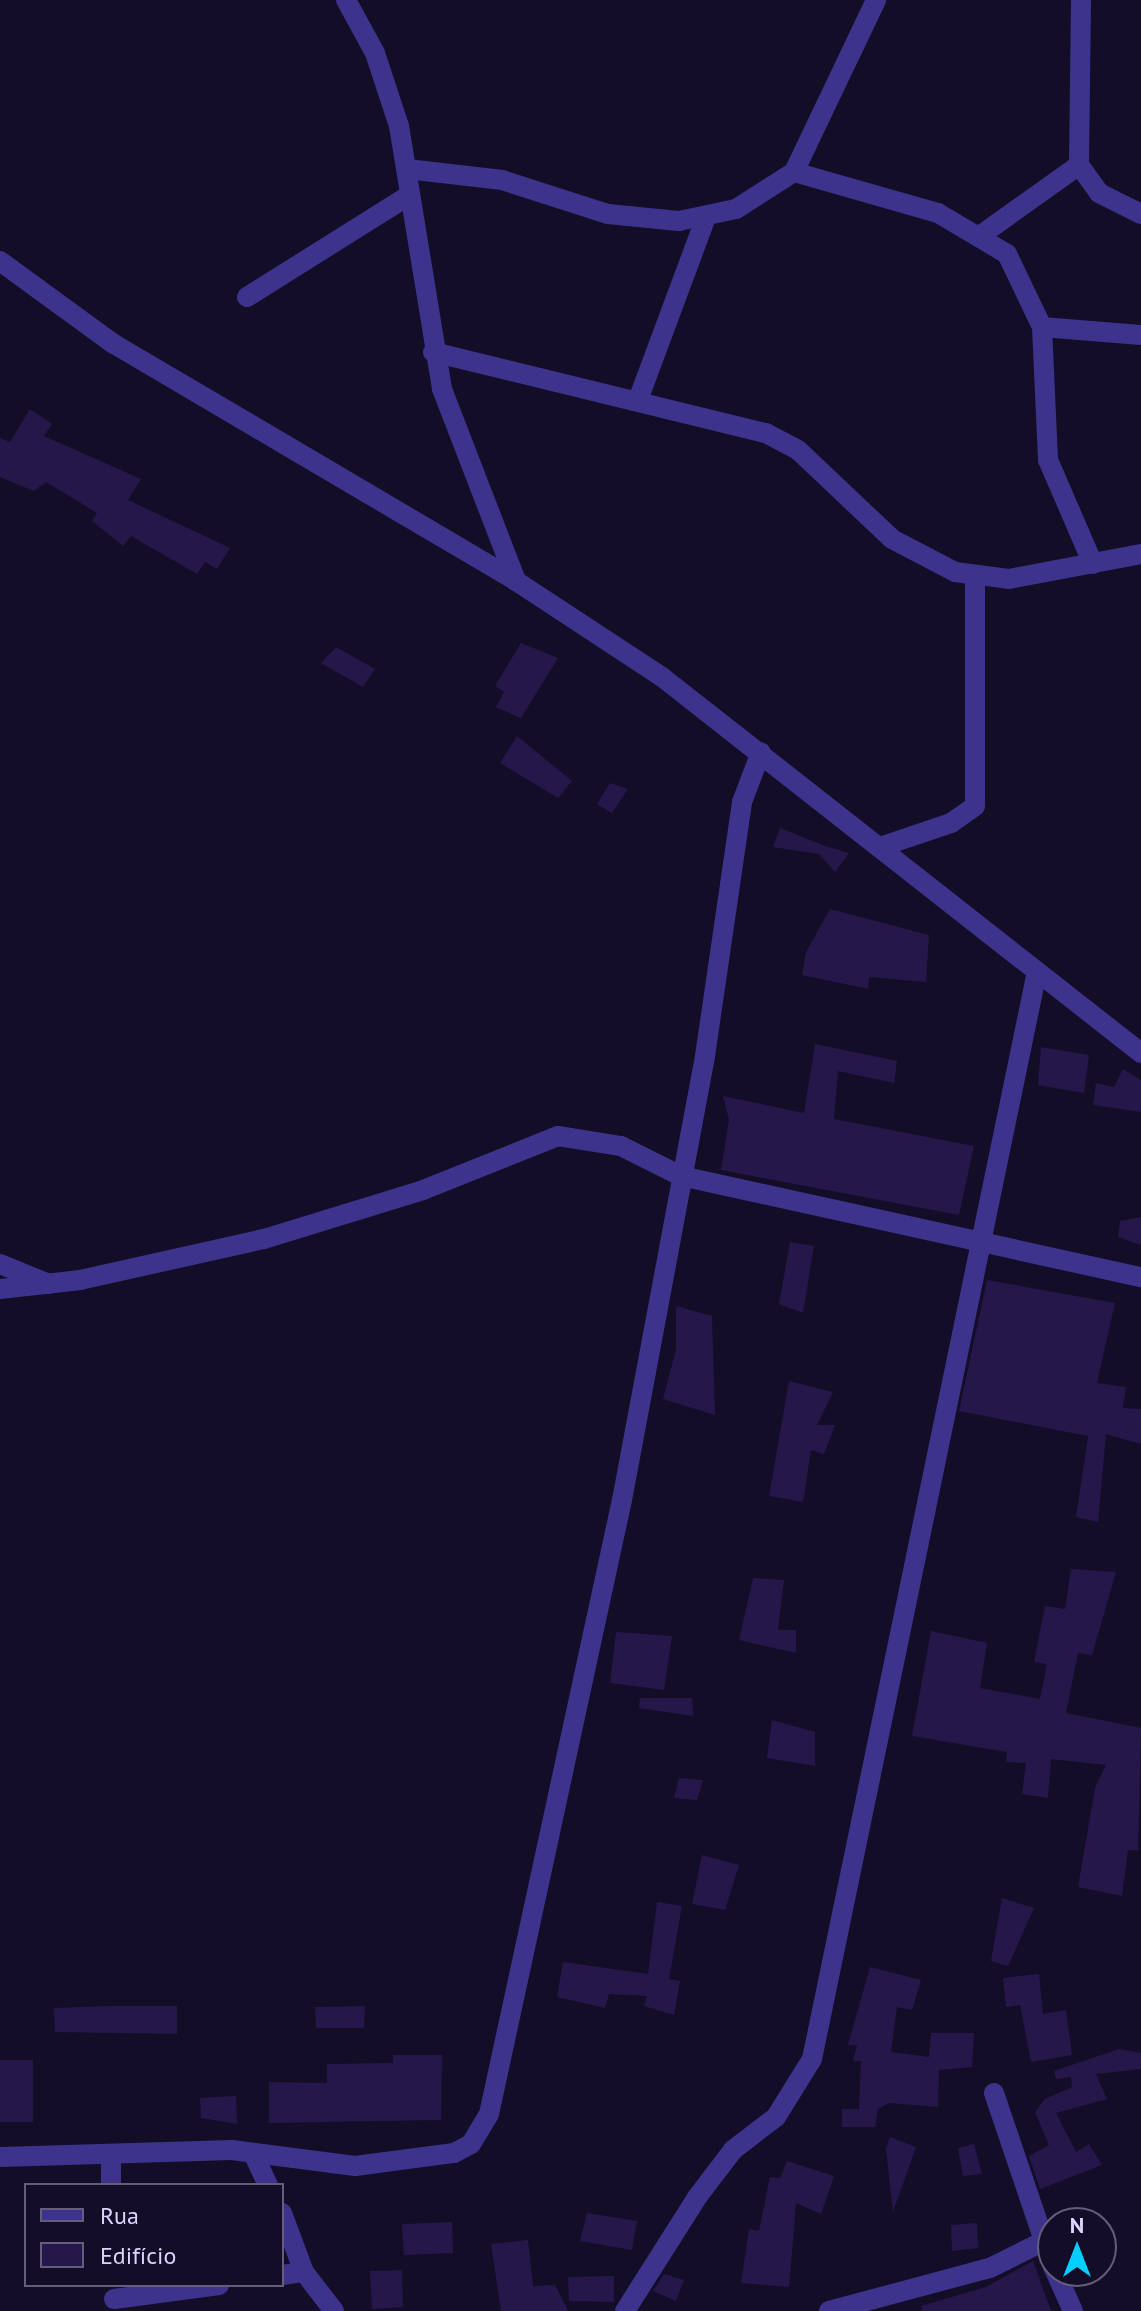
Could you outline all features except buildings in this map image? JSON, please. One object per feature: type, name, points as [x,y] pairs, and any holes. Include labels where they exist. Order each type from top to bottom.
[{"type":"street","points":[[346,0],[375,53],[407,169],[408,196],[433,352],[516,581]]},
{"type":"street","points":[[407,169],[502,180],[608,214],[705,220],[761,197],[794,172],[876,0]]},
{"type":"street","points":[[1081,0],[1079,165],[1099,193],[1141,214]]},
{"type":"street","points":[[981,235],[1079,165]]},
{"type":"street","points":[[794,172],[938,213],[981,235],[1025,280],[1042,327],[1048,460],[1093,564]]},
{"type":"street","points":[[247,297],[408,196]]},
{"type":"street","points":[[638,400],[705,220]]},
{"type":"street","points":[[0,261],[114,344],[516,581],[761,752],[1036,976],[1141,1053]]},
{"type":"street","points":[[1042,327],[1141,335]]},
{"type":"street","points":[[433,352],[638,400],[780,439],[892,539],[930,564],[975,578],[1093,564],[1141,554]]},
{"type":"street","points":[[880,847],[959,820],[975,806],[975,578]]},
{"type":"street","points":[[0,2157],[253,2153],[355,2166],[431,2159],[471,2144],[489,2114],[575,1736],[681,1176],[742,802],[761,752]]},
{"type":"street","points":[[625,2311],[698,2196],[733,2150],[776,2117],[812,2059],[977,1245],[1036,976]]},
{"type":"street","points":[[0,1289],[49,1284],[264,1239],[423,1190],[558,1136],[621,1146],[681,1176],[977,1245],[1141,1277]]},
{"type":"street","points":[[0,1264],[49,1284]]},
{"type":"street","points":[[994,2093],[1037,2226]]},
{"type":"street","points":[[253,2153],[267,2183]]},
{"type":"street","points":[[111,2156],[111,2183]]},
{"type":"street","points":[[284,2218],[304,2272],[334,2311]]},
{"type":"street","points":[[829,2311],[990,2268],[1037,2244]]},
{"type":"street","points":[[284,2275],[304,2272]]},
{"type":"street","points":[[114,2298],[203,2287]]},
{"type":"street","points":[[1062,2287],[1073,2311]]}]
